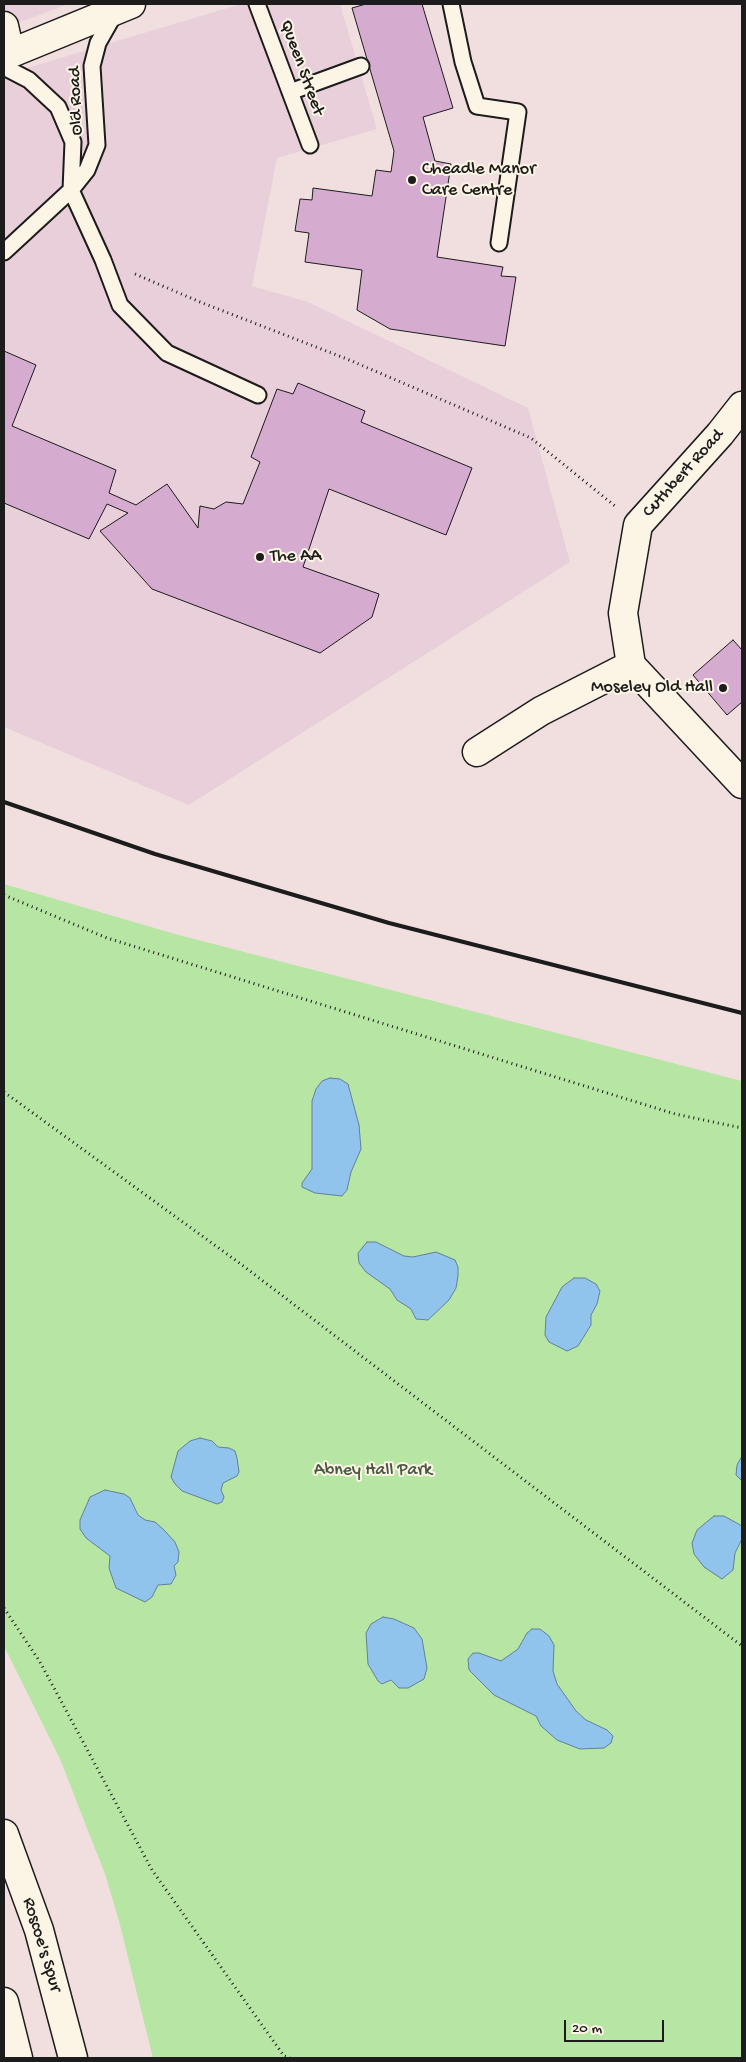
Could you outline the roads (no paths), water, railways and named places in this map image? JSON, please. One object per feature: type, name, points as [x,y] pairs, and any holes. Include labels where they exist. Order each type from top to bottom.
[{"type":"main road","points":[[4,26],[6,59],[124,6]]},
{"type":"main road","name":"Cuthbert Road","points":[[631,665],[624,613],[638,525],[720,434],[742,406]]},
{"type":"main road","points":[[477,752],[541,711],[631,665],[742,783]]},
{"type":"main road","name":"Roscoe's Spur","points":[[4,1834],[39,1930],[73,2058]]},
{"type":"main road","points":[[4,2002],[18,2058]]},
{"type":"lane","name":"Queen Street","points":[[257,4],[310,145]]},
{"type":"lane","points":[[451,4],[463,62],[477,106],[518,112],[499,243]]},
{"type":"lane","name":"Old Road","points":[[4,252],[70,190],[87,170],[97,144],[92,66],[98,43],[124,6]]},
{"type":"lane","name":"Old Road","points":[[6,59],[58,107],[73,142],[70,190]]},
{"type":"lane","points":[[290,92],[362,66]]},
{"type":"lane","points":[[70,190],[103,260],[120,305],[167,353],[258,395]]},
{"type":"water","points":[[330,1078],[340,1079],[348,1084],[359,1125],[361,1149],[351,1172],[347,1190],[342,1196],[315,1193],[302,1187],[302,1183],[312,1169],[312,1101],[316,1089],[322,1081]]},
{"type":"water","points":[[367,1242],[376,1242],[404,1256],[413,1257],[436,1252],[455,1260],[458,1267],[458,1276],[456,1288],[449,1300],[428,1320],[416,1319],[411,1309],[397,1300],[390,1289],[366,1272],[359,1263],[358,1253]]},
{"type":"water","points":[[574,1278],[585,1278],[596,1284],[600,1291],[597,1304],[591,1315],[591,1325],[578,1346],[567,1351],[549,1342],[545,1335],[546,1317],[562,1287]]},
{"type":"water","points":[[200,1438],[212,1441],[218,1447],[229,1448],[235,1451],[237,1458],[239,1472],[237,1476],[223,1483],[221,1490],[224,1497],[222,1502],[217,1504],[182,1491],[171,1477],[178,1451],[190,1441]]},
{"type":"water","points":[[742,1456],[742,1481],[736,1475],[737,1465]]},
{"type":"water","points":[[105,1490],[124,1494],[130,1498],[138,1515],[145,1520],[155,1522],[164,1530],[175,1542],[179,1552],[178,1562],[174,1566],[176,1575],[171,1584],[158,1585],[152,1597],[145,1602],[116,1588],[109,1568],[110,1556],[86,1538],[80,1529],[80,1520],[90,1497]]},
{"type":"water","points":[[714,1516],[724,1516],[742,1526],[742,1539],[735,1553],[733,1570],[722,1579],[704,1567],[694,1554],[692,1543],[697,1530]]},
{"type":"water","points":[[383,1617],[394,1619],[414,1628],[422,1639],[427,1668],[424,1679],[408,1688],[399,1688],[391,1680],[382,1684],[378,1681],[368,1664],[366,1633],[371,1624]]},
{"type":"water","points":[[532,1629],[540,1629],[549,1636],[554,1645],[553,1671],[557,1684],[576,1711],[586,1720],[607,1730],[613,1736],[611,1743],[604,1748],[580,1749],[557,1740],[541,1726],[536,1716],[494,1695],[469,1670],[468,1659],[473,1653],[479,1653],[501,1661],[518,1649],[527,1633]]},
{"type":"railway","points":[[4,802],[155,854],[389,923],[742,1013]]},
{"type":"place","name":"Cheadle Manor Care Centre","points":[[412,180]]},
{"type":"place","name":"The AA","points":[[260,557]]},
{"type":"place","name":"Moseley Old Hall","points":[[723,688]]},
{"type":"park label","name":"Abney Hall Park","points":[[373,1471]]}]
